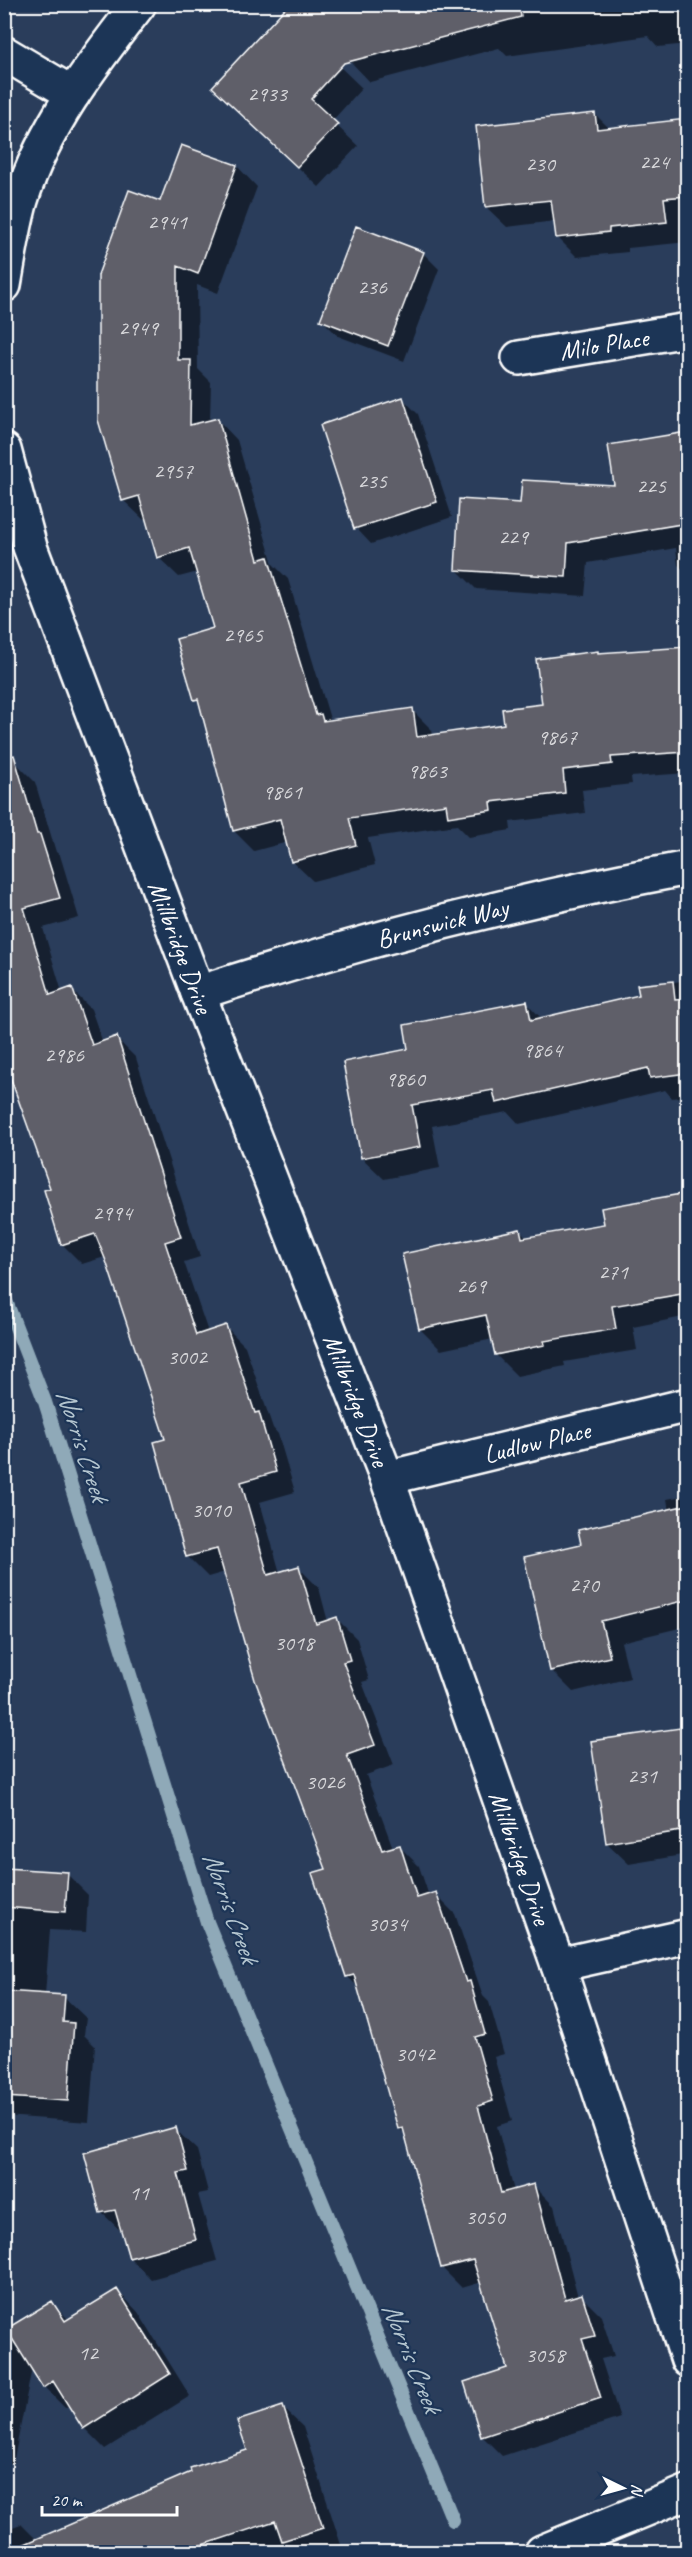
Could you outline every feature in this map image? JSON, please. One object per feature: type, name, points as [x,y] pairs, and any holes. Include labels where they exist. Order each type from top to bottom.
[{"type":"street","points":[[4,285],[21,200],[38,157],[73,94],[139,4]]},
{"type":"street","points":[[4,53],[73,94]]},
{"type":"street","name":"Milo Place","points":[[519,358],[687,330]]},
{"type":"street","name":"Millbridge Drive","points":[[4,450],[30,547],[198,993],[387,1478],[558,1965],[687,2360]]},
{"type":"street","name":"Brunswick Way","points":[[198,993],[393,935],[605,884],[687,868]]},
{"type":"street","name":"Ludlow Place","points":[[387,1478],[687,1406]]},
{"type":"street","points":[[558,1965],[687,1936]]},
{"type":"street","points":[[542,2553],[687,2492]]},
{"type":"building","points":[[289,4],[519,4],[521,17],[344,63],[311,99],[338,124],[297,167],[212,87]]},
{"type":"building","points":[[595,113],[597,129],[687,119],[687,196],[664,198],[667,222],[609,228],[609,232],[556,238],[551,200],[485,207],[476,126]]},
{"type":"building","points":[[181,145],[237,165],[198,274],[178,266],[178,360],[191,360],[190,425],[218,418],[258,560],[268,557],[316,715],[321,714],[323,721],[413,708],[417,737],[504,724],[502,709],[542,704],[536,659],[598,651],[598,653],[687,647],[687,752],[611,757],[612,764],[563,770],[565,793],[491,802],[492,810],[448,817],[446,804],[349,818],[356,845],[291,862],[280,819],[233,831],[198,699],[194,700],[176,639],[213,628],[189,548],[157,558],[139,496],[122,501],[98,420],[98,275],[129,190],[160,201]]},
{"type":"building","points":[[356,226],[424,252],[388,346],[320,320]]},
{"type":"building","points":[[403,397],[437,502],[354,529],[320,425]]},
{"type":"building","points":[[687,432],[687,523],[568,543],[566,577],[455,570],[459,499],[520,503],[522,480],[614,485],[608,445]]},
{"type":"building","points":[[14,755],[37,834],[40,834],[60,898],[24,908],[50,995],[72,987],[92,1045],[117,1036],[181,1237],[165,1242],[196,1335],[226,1325],[255,1413],[259,1412],[276,1472],[241,1482],[268,1575],[299,1566],[316,1624],[337,1617],[350,1660],[343,1662],[375,1745],[347,1755],[382,1850],[400,1845],[417,1898],[436,1892],[466,1982],[470,1981],[485,2034],[475,2037],[493,2101],[478,2106],[501,2193],[534,2184],[565,2299],[582,2294],[595,2336],[582,2339],[601,2398],[481,2437],[464,2382],[507,2368],[473,2260],[441,2268],[403,2128],[398,2129],[354,1975],[346,1977],[312,1873],[326,1869],[255,1680],[217,1549],[186,1557],[154,1442],[165,1439],[106,1261],[95,1234],[61,1245],[44,1190],[50,1188],[4,1060],[4,757]]},
{"type":"building","points":[[673,981],[675,1000],[687,999],[687,1073],[650,1078],[648,1068],[496,1103],[493,1090],[412,1105],[420,1147],[361,1158],[343,1062],[408,1049],[404,1025],[527,1001],[531,1020],[639,995],[637,985]]},
{"type":"building","points":[[687,1193],[687,1293],[612,1306],[616,1329],[544,1341],[545,1345],[495,1355],[486,1315],[419,1329],[402,1254],[520,1229],[522,1238],[604,1224],[601,1208]]},
{"type":"building","points":[[687,1505],[687,1600],[601,1621],[610,1657],[550,1671],[524,1557],[581,1544],[578,1530]]},
{"type":"building","points":[[687,1727],[687,1830],[606,1843],[591,1741]]},
{"type":"building","points":[[4,1868],[68,1872],[65,1912],[4,1907]]},
{"type":"building","points":[[4,1991],[65,1995],[63,2022],[74,2023],[68,2101],[4,2097]]},
{"type":"building","points":[[176,2127],[188,2171],[178,2173],[196,2240],[129,2258],[115,2210],[100,2213],[84,2153]]},
{"type":"building","points":[[117,2289],[170,2374],[83,2429],[53,2381],[43,2388],[6,2329],[52,2301],[65,2321]]},
{"type":"building","points":[[283,2406],[323,2528],[282,2541],[275,2521],[179,2553],[4,2553],[191,2472],[190,2468],[247,2450],[237,2421]]},
{"type":"waterway","name":"Norris Creek","points":[[4,1296],[45,1402],[207,1922],[453,2520]]}]
